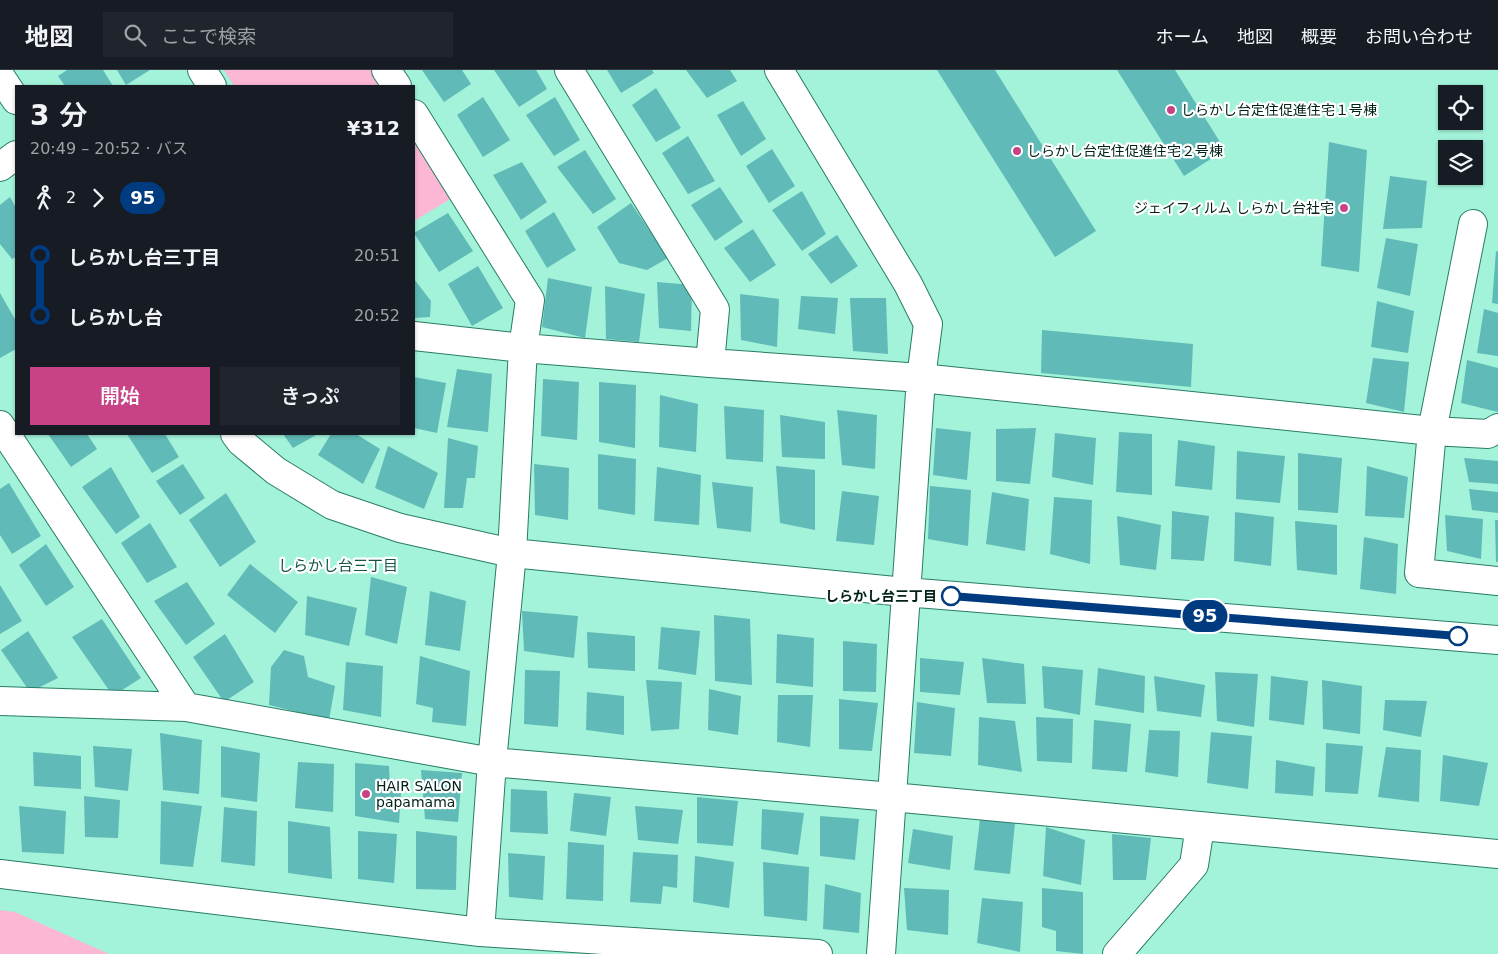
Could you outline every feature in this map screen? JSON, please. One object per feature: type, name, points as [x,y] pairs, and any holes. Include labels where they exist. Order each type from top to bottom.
[{"type":"street","points":[[202,70],[211,85]]},
{"type":"street","points":[[386,70],[395,85]]},
{"type":"street","points":[[569,70],[715,309],[710,363]]},
{"type":"street","points":[[779,70],[908,284],[928,324],[921,378],[905,592],[881,954]]},
{"type":"street","points":[[0,76],[15,98]]},
{"type":"street","points":[[415,116],[530,300],[523,348],[512,553],[492,762],[480,932]]},
{"type":"street","points":[[0,167],[15,156]]},
{"type":"street","points":[[1473,224],[1432,431],[1419,572],[1498,581]]},
{"type":"street","points":[[415,336],[523,348],[921,378],[1432,431],[1488,434],[1498,428]]},
{"type":"street","points":[[0,425],[186,707]]},
{"type":"street","points":[[236,435],[241,442],[276,471],[332,505],[400,528],[512,553],[905,592],[1498,640]]},
{"type":"street","points":[[0,701],[186,707],[492,762],[892,797],[1498,854]]},
{"type":"street","points":[[1116,954],[1194,865],[1200,826]]},
{"type":"street","points":[[0,874],[480,932],[818,954]]},
{"type":"shaded area","points":[[224,70],[375,70],[385,85],[233,85]]},
{"type":"shaded area","points":[[415,131],[457,195],[415,220]]},
{"type":"shaded area","points":[[0,910],[15,912],[109,954],[0,954]]},
{"type":"building","points":[[67,70],[103,70],[112,85],[64,85],[58,76]]},
{"type":"building","points":[[117,70],[150,70],[126,85]]},
{"type":"building","points":[[422,70],[462,70],[471,84],[444,102]]},
{"type":"building","points":[[494,70],[536,70],[547,89],[519,107]]},
{"type":"building","points":[[607,70],[652,70],[654,73],[621,93]]},
{"type":"building","points":[[686,70],[730,70],[737,81],[707,98]]},
{"type":"building","name":"しらかし台定住促進住宅２号棟","points":[[937,70],[995,70],[1096,231],[1055,257]]},
{"type":"building","name":"しらかし台定住促進住宅１号棟","points":[[1117,70],[1175,70],[1225,150],[1184,176]]},
{"type":"building","points":[[656,88],[681,128],[656,142],[632,105]]},
{"type":"building","points":[[483,97],[510,140],[483,157],[457,115]]},
{"type":"building","points":[[555,97],[580,140],[554,156],[526,115]]},
{"type":"building","points":[[743,101],[766,139],[741,156],[717,115]]},
{"type":"building","points":[[688,136],[715,181],[688,194],[662,153]]},
{"type":"building","name":"ジェイフィルム しらかし台社宅","points":[[1329,142],[1367,150],[1359,272],[1321,266]]},
{"type":"building","points":[[772,149],[795,186],[769,203],[746,166]]},
{"type":"building","points":[[585,150],[616,199],[593,214],[557,167]]},
{"type":"building","points":[[522,162],[547,202],[521,220],[493,175]]},
{"type":"building","points":[[1390,176],[1427,181],[1422,228],[1383,229]]},
{"type":"building","points":[[720,187],[743,222],[715,241],[691,205]]},
{"type":"building","points":[[802,191],[826,234],[802,251],[772,210]]},
{"type":"building","points":[[10,197],[15,206],[15,258],[12,259],[0,244],[0,205]]},
{"type":"building","points":[[631,203],[668,258],[647,270],[619,263],[597,227]]},
{"type":"building","points":[[554,212],[576,250],[547,268],[525,231]]},
{"type":"building","points":[[448,213],[473,251],[439,272],[415,232]]},
{"type":"building","points":[[753,229],[776,265],[750,282],[724,248]]},
{"type":"building","points":[[837,235],[858,266],[831,284],[808,254]]},
{"type":"building","points":[[1386,238],[1418,244],[1410,296],[1377,288]]},
{"type":"building","points":[[1496,251],[1498,252],[1498,304],[1492,303]]},
{"type":"building","points":[[478,266],[503,308],[472,326],[448,284]]},
{"type":"building","points":[[548,278],[592,287],[585,338],[542,327]]},
{"type":"building","points":[[415,280],[431,301],[430,317],[415,318]]},
{"type":"building","points":[[657,282],[692,285],[691,331],[659,328]]},
{"type":"building","points":[[605,286],[645,294],[639,342],[606,339]]},
{"type":"building","points":[[0,293],[15,319],[15,350],[0,358]]},
{"type":"building","points":[[740,294],[779,299],[777,347],[741,340]]},
{"type":"building","points":[[801,296],[838,298],[835,334],[798,329]]},
{"type":"building","points":[[850,298],[886,298],[888,354],[853,351]]},
{"type":"building","points":[[1377,301],[1414,311],[1408,353],[1371,347]]},
{"type":"building","points":[[1484,309],[1498,313],[1498,356],[1477,353]]},
{"type":"building","points":[[1042,330],[1193,344],[1191,387],[1041,373]]},
{"type":"building","points":[[1373,358],[1409,362],[1404,412],[1366,403]]},
{"type":"building","points":[[1467,360],[1498,368],[1498,412],[1461,403]]},
{"type":"building","points":[[457,369],[492,374],[488,432],[447,427]]},
{"type":"building","points":[[415,377],[446,383],[437,433],[415,428]]},
{"type":"building","points":[[543,379],[579,382],[577,440],[541,436]]},
{"type":"building","points":[[599,382],[636,385],[635,448],[599,442]]},
{"type":"building","points":[[660,395],[698,404],[696,452],[659,447]]},
{"type":"building","points":[[724,406],[764,410],[763,462],[726,459]]},
{"type":"building","points":[[837,410],[877,415],[875,469],[842,465]]},
{"type":"building","points":[[780,415],[825,422],[825,459],[782,457]]},
{"type":"building","points":[[936,428],[971,432],[967,480],[933,475]]},
{"type":"building","points":[[1036,428],[1030,484],[996,481],[996,429]]},
{"type":"building","points":[[1119,432],[1152,434],[1152,495],[1116,492]]},
{"type":"building","points":[[1055,433],[1096,438],[1093,485],[1052,477]]},
{"type":"building","points":[[49,435],[88,435],[97,449],[71,467]]},
{"type":"building","points":[[128,435],[166,435],[179,457],[152,473]]},
{"type":"building","points":[[284,435],[316,435],[293,448]]},
{"type":"building","points":[[330,435],[358,435],[380,449],[363,484],[318,455]]},
{"type":"building","points":[[448,438],[478,446],[475,478],[467,478],[463,508],[444,508]]},
{"type":"building","points":[[1178,440],[1215,446],[1212,490],[1175,486]]},
{"type":"building","points":[[388,446],[438,473],[424,509],[375,488]]},
{"type":"building","points":[[1237,451],[1285,456],[1280,503],[1236,499]]},
{"type":"building","points":[[1298,453],[1342,458],[1338,513],[1298,510]]},
{"type":"building","points":[[598,454],[636,459],[635,515],[598,509]]},
{"type":"building","points":[[1464,458],[1498,461],[1498,484],[1469,482]]},
{"type":"building","points":[[183,464],[205,498],[180,515],[156,481]]},
{"type":"building","points":[[534,464],[569,468],[568,520],[535,515]]},
{"type":"building","points":[[776,466],[815,470],[815,530],[780,523]]},
{"type":"building","points":[[1367,466],[1408,477],[1404,518],[1365,516]]},
{"type":"building","points":[[111,467],[140,517],[116,534],[82,487]]},
{"type":"building","points":[[657,467],[701,475],[699,525],[654,521]]},
{"type":"building","points":[[712,482],[753,487],[751,532],[717,528]]},
{"type":"building","points":[[9,483],[41,536],[12,554],[0,535],[0,489]]},
{"type":"building","points":[[930,486],[971,490],[968,546],[928,539]]},
{"type":"building","points":[[1469,489],[1498,492],[1498,513],[1472,510]]},
{"type":"building","points":[[842,491],[879,496],[874,545],[836,541]]},
{"type":"building","points":[[992,492],[1029,499],[1025,551],[986,544]]},
{"type":"building","points":[[226,493],[256,542],[220,567],[189,520]]},
{"type":"building","points":[[1054,497],[1092,500],[1090,564],[1050,554]]},
{"type":"building","points":[[1172,511],[1209,516],[1204,561],[1171,559]]},
{"type":"building","points":[[1235,512],[1274,517],[1271,566],[1234,561]]},
{"type":"building","points":[[1445,515],[1483,519],[1481,559],[1447,551]]},
{"type":"building","points":[[1117,516],[1161,525],[1156,570],[1120,565]]},
{"type":"building","points":[[1495,520],[1498,520],[1498,562],[1496,562]]},
{"type":"building","points":[[1295,521],[1337,525],[1337,575],[1297,570]]},
{"type":"building","points":[[150,523],[177,567],[147,583],[121,543]]},
{"type":"building","points":[[1364,537],[1398,544],[1396,594],[1360,589]]},
{"type":"building","points":[[46,544],[74,587],[46,606],[19,565]]},
{"type":"building","points":[[250,564],[298,602],[275,633],[227,595]]},
{"type":"building","points":[[371,577],[407,587],[397,644],[365,635]]},
{"type":"building","points":[[187,582],[215,624],[186,645],[154,601]]},
{"type":"building","points":[[0,585],[22,621],[0,634]]},
{"type":"building","points":[[430,591],[466,601],[460,651],[425,645]]},
{"type":"building","points":[[307,596],[357,608],[349,646],[305,635]]},
{"type":"building","points":[[522,611],[578,616],[574,658],[524,651]]},
{"type":"building","points":[[714,615],[750,619],[752,685],[715,681]]},
{"type":"building","points":[[102,619],[141,678],[113,696],[72,637]]},
{"type":"building","points":[[661,627],[700,631],[696,675],[658,669]]},
{"type":"building","points":[[28,631],[58,678],[30,692],[1,650]]},
{"type":"building","points":[[587,632],[635,636],[635,671],[588,668]]},
{"type":"building","points":[[225,634],[254,682],[224,702],[193,657]]},
{"type":"building","points":[[777,634],[814,638],[813,687],[776,683]]},
{"type":"building","points":[[843,641],[877,644],[876,692],[843,691]]},
{"type":"building","points":[[284,650],[304,656],[308,677],[335,686],[329,720],[269,705],[271,667]]},
{"type":"building","points":[[420,656],[470,671],[466,726],[432,722],[433,708],[416,704]]},
{"type":"building","points":[[920,658],[964,662],[960,695],[920,692]]},
{"type":"building","points":[[982,658],[1024,664],[1026,704],[987,703]]},
{"type":"building","points":[[346,662],[383,666],[381,717],[343,710]]},
{"type":"building","points":[[1042,666],[1083,670],[1080,715],[1044,708]]},
{"type":"building","points":[[1098,668],[1145,676],[1144,713],[1095,705]]},
{"type":"building","points":[[525,670],[560,671],[558,727],[524,724]]},
{"type":"building","points":[[1215,672],[1258,674],[1254,727],[1217,721]]},
{"type":"building","points":[[1154,676],[1205,685],[1201,717],[1157,711]]},
{"type":"building","points":[[1271,676],[1308,681],[1304,725],[1269,720]]},
{"type":"building","points":[[646,680],[682,682],[679,729],[651,731]]},
{"type":"building","points":[[1322,680],[1362,686],[1360,734],[1323,729]]},
{"type":"building","points":[[709,689],[741,696],[738,735],[708,730]]},
{"type":"building","points":[[587,692],[624,696],[624,735],[586,730]]},
{"type":"building","points":[[778,695],[813,695],[810,747],[777,742]]},
{"type":"building","points":[[839,699],[878,703],[872,751],[839,749]]},
{"type":"building","points":[[1385,700],[1427,701],[1421,737],[1383,730]]},
{"type":"building","points":[[917,702],[955,708],[951,756],[914,753]]},
{"type":"building","points":[[979,717],[1015,721],[1022,772],[978,765]]},
{"type":"building","points":[[1036,717],[1073,719],[1072,763],[1037,761]]},
{"type":"building","points":[[1094,720],[1131,724],[1127,772],[1092,769]]},
{"type":"building","points":[[1149,730],[1180,731],[1178,777],[1145,772]]},
{"type":"building","points":[[1211,732],[1252,736],[1248,789],[1207,783]]},
{"type":"building","points":[[160,733],[202,740],[199,794],[163,790]]},
{"type":"building","points":[[1326,743],[1363,746],[1358,794],[1325,792]]},
{"type":"building","points":[[93,746],[132,749],[128,791],[95,787]]},
{"type":"building","points":[[221,746],[260,753],[257,802],[221,797]]},
{"type":"building","points":[[1386,747],[1421,750],[1419,802],[1378,797]]},
{"type":"building","points":[[33,752],[81,756],[81,789],[34,786]]},
{"type":"building","points":[[1443,755],[1488,763],[1479,806],[1440,801]]},
{"type":"building","points":[[1276,760],[1315,767],[1313,796],[1275,793]]},
{"type":"building","points":[[298,762],[334,764],[333,812],[295,808]]},
{"type":"building","points":[[355,763],[389,766],[390,788],[401,793],[399,823],[355,816]]},
{"type":"building","points":[[421,770],[462,773],[458,822],[425,819]]},
{"type":"building","points":[[511,789],[547,791],[548,834],[510,832]]},
{"type":"building","points":[[574,793],[611,797],[606,836],[570,831]]},
{"type":"building","points":[[84,796],[120,800],[118,838],[85,837]]},
{"type":"building","points":[[697,797],[738,801],[733,846],[697,843]]},
{"type":"building","points":[[161,801],[202,806],[193,867],[160,864]]},
{"type":"building","points":[[19,806],[66,811],[64,854],[22,852]]},
{"type":"building","points":[[635,806],[683,810],[678,844],[638,840]]},
{"type":"building","points":[[224,807],[257,811],[255,866],[221,862]]},
{"type":"building","points":[[762,809],[804,813],[798,855],[761,849]]},
{"type":"building","points":[[820,816],[859,819],[855,860],[820,856]]},
{"type":"building","points":[[980,819],[1015,823],[1010,874],[974,870]]},
{"type":"building","points":[[288,821],[330,827],[332,879],[288,873]]},
{"type":"building","points":[[1046,827],[1085,840],[1081,885],[1043,876]]},
{"type":"building","points":[[913,829],[953,836],[950,870],[908,863]]},
{"type":"building","points":[[358,831],[397,834],[394,883],[358,879]]},
{"type":"building","points":[[416,831],[457,836],[456,890],[416,889]]},
{"type":"building","points":[[1112,834],[1151,838],[1146,880],[1113,880]]},
{"type":"building","points":[[568,842],[604,845],[603,901],[566,899]]},
{"type":"building","points":[[633,852],[678,855],[677,888],[663,886],[661,904],[630,902]]},
{"type":"building","points":[[508,853],[545,856],[543,900],[509,897]]},
{"type":"building","points":[[695,856],[734,862],[729,908],[693,902]]},
{"type":"building","points":[[763,862],[809,867],[807,921],[764,916]]},
{"type":"building","points":[[825,884],[861,893],[859,933],[823,929]]},
{"type":"building","points":[[904,888],[949,890],[948,935],[907,930]]},
{"type":"building","points":[[1042,888],[1083,892],[1083,954],[1056,951],[1056,931],[1042,927]]},
{"type":"building","points":[[982,898],[1023,902],[1020,952],[977,943]]},
{"type":"bus line","name":"95","points":[[951,596],[1458,636]]},
{"type":"place","name":"しらかし台定住促進住宅１号棟","points":[[1171,110]]},
{"type":"place","name":"しらかし台定住促進住宅２号棟","points":[[1017,151]]},
{"type":"place","name":"ジェイフィルム しらかし台社宅","points":[[1344,208]]},
{"type":"place","name":"しらかし台三丁目","points":[[951,596]]},
{"type":"place","name":"HAIR SALON papamama","points":[[366,794]]},
{"type":"district","name":"しらかし台三丁目","points":[[338,566]]}]
